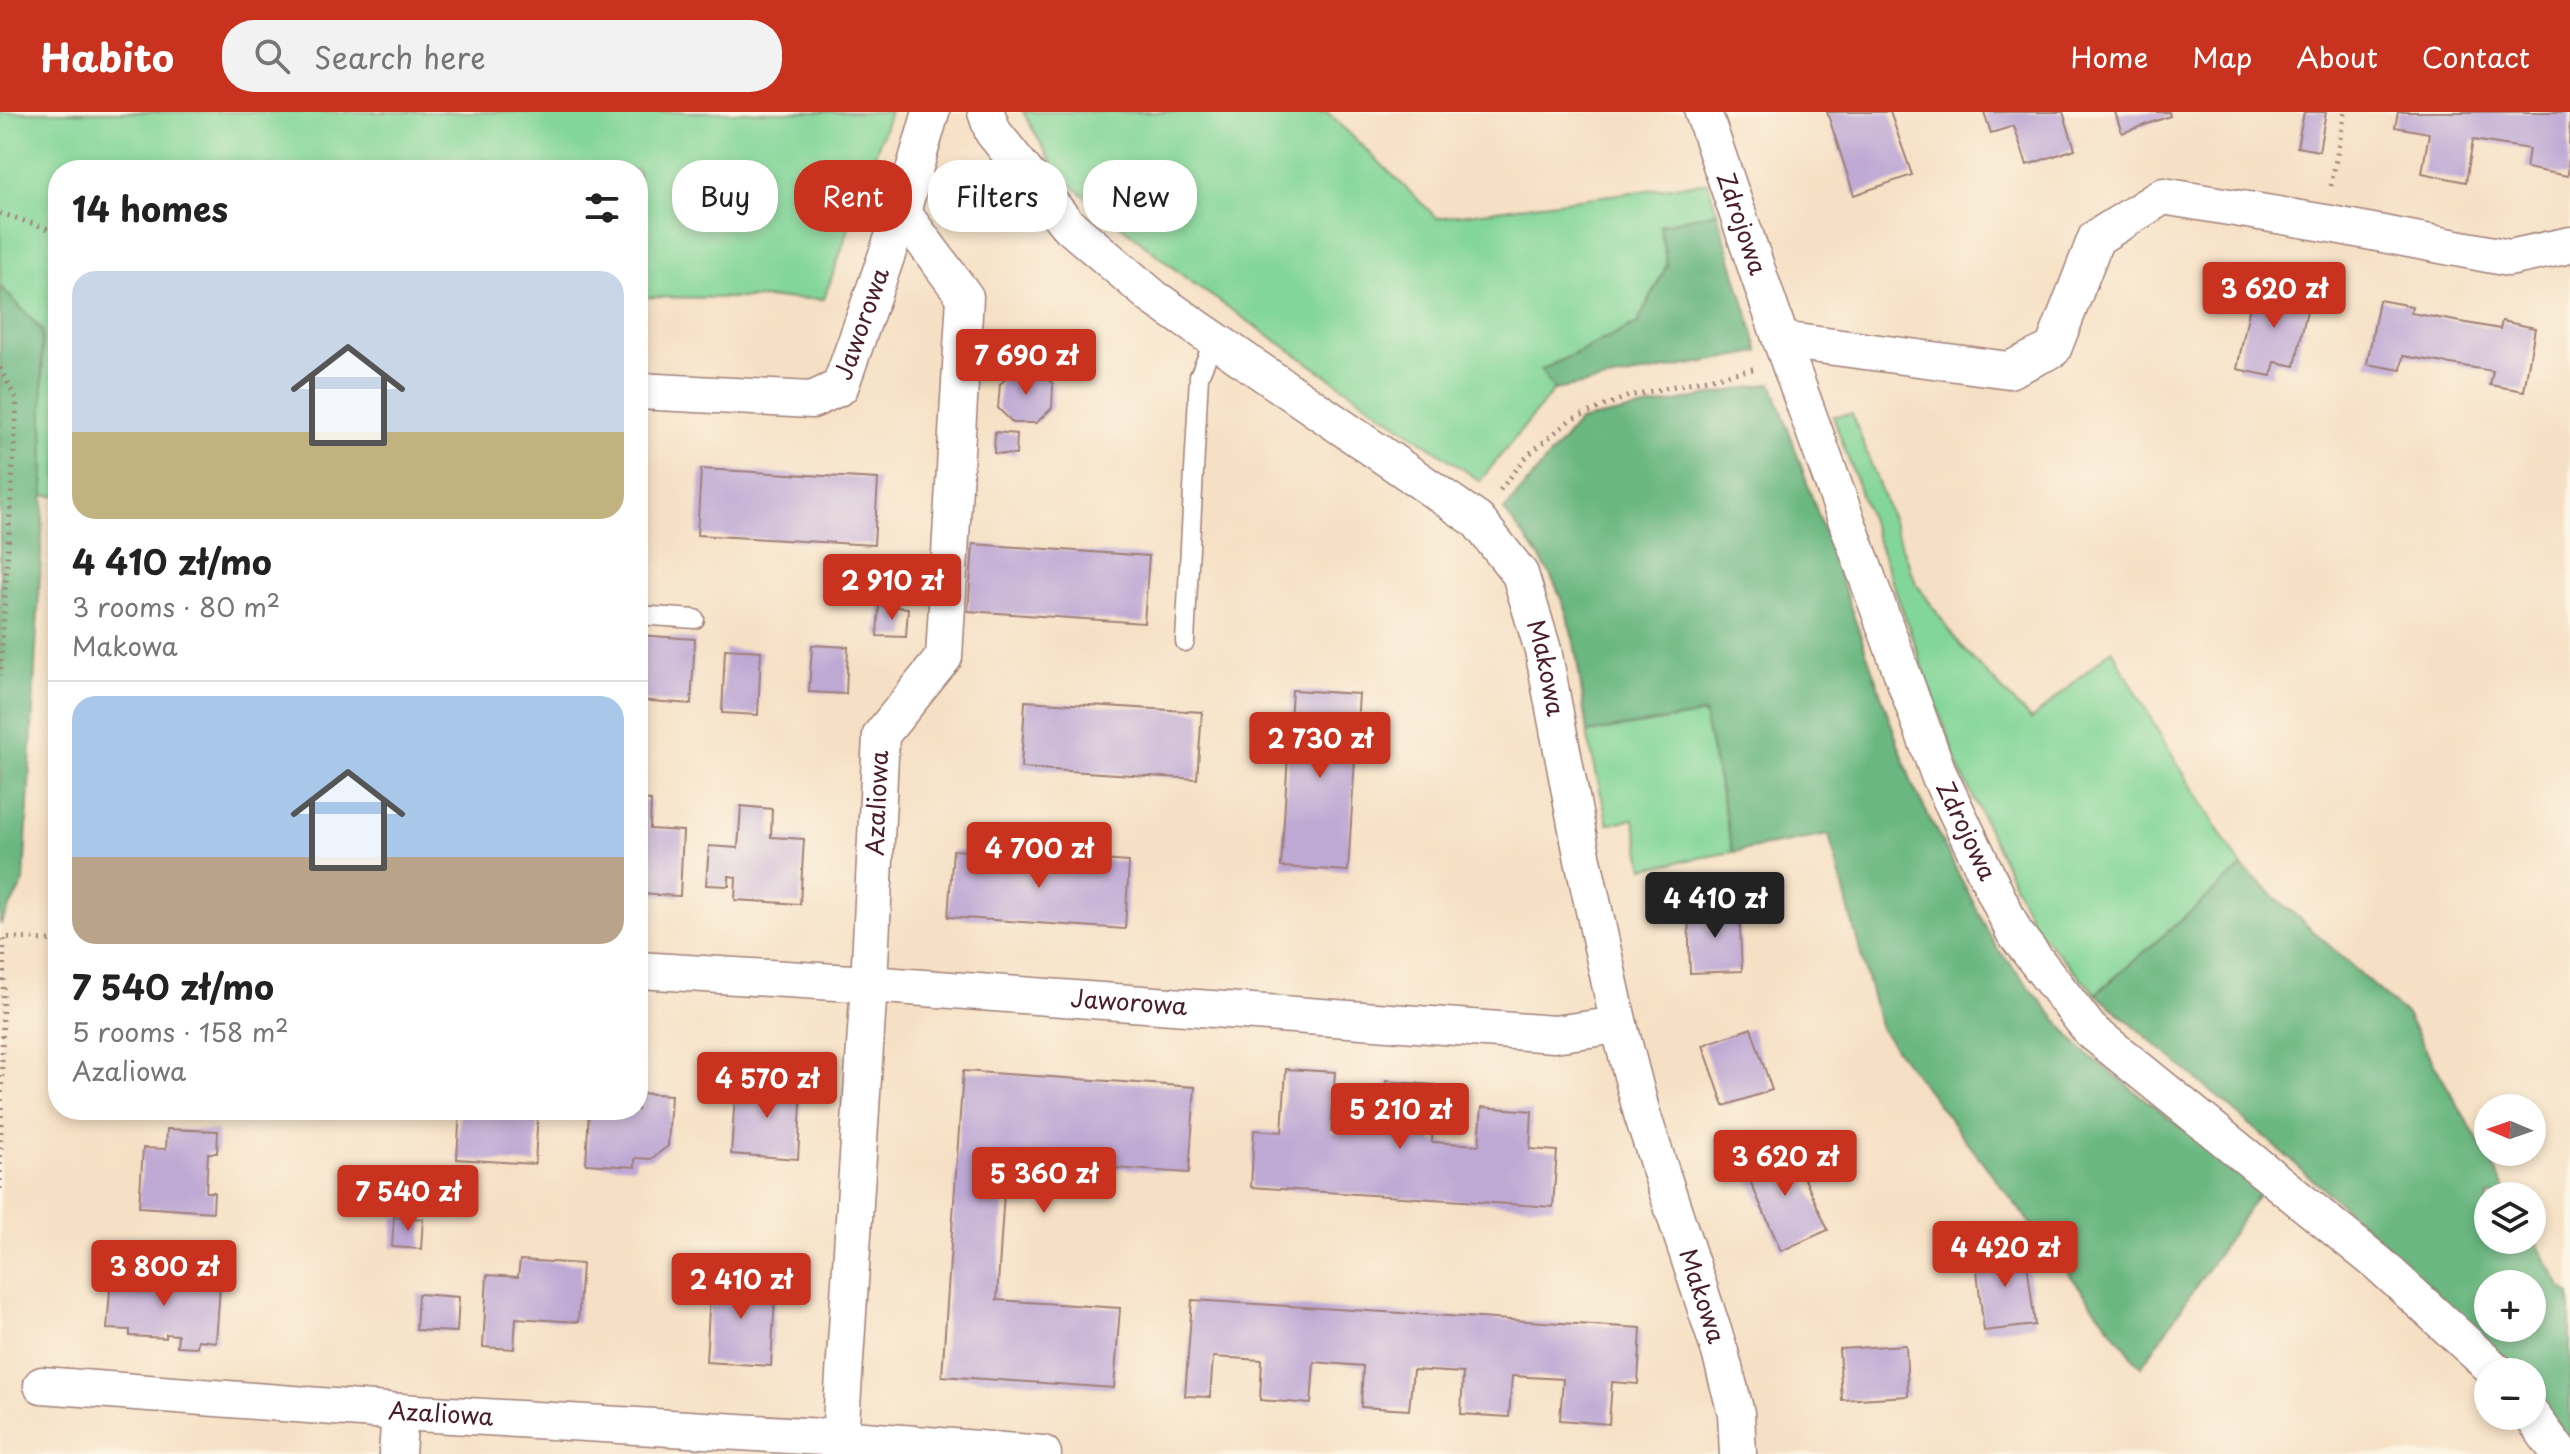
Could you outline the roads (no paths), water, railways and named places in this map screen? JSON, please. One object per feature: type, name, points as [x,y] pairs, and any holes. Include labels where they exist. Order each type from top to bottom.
[{"type":"street","name":"Jaworowa","points":[[912,178],[931,112]]},
{"type":"street","name":"Makowa","points":[[986,112],[993,132],[1066,223],[1154,298],[1477,520],[1520,574],[1543,650],[1582,855],[1619,1025],[1642,1114],[1720,1352],[1736,1413],[1738,1454]]},
{"type":"street","name":"Zdrojowa","points":[[1703,112],[1939,775],[2014,932],[2090,1030],[2379,1264],[2482,1358]]},
{"type":"street","points":[[1786,350],[2009,370],[2053,349],[2096,238],[2163,196],[2509,258],[2570,245]]},
{"type":"street","name":"Azaliowa","points":[[839,1446],[869,984],[881,735],[944,657],[965,297],[912,225]]},
{"type":"street","name":"Jaworowa","points":[[648,392],[812,400],[840,387],[895,232]]},
{"type":"street","name":"Jaworowa","points":[[648,971],[1554,1034],[1619,1025]]},
{"type":"street","name":"Azaliowa","points":[[42,1385],[839,1446],[1043,1454]]},
{"type":"street","points":[[397,1454],[400,1412]]},
{"type":"street","points":[[2542,1430],[2560,1454]]},
{"type":"lane","points":[[1185,642],[1199,376],[1214,341]]},
{"type":"lane","points":[[648,616],[695,619]]}]
